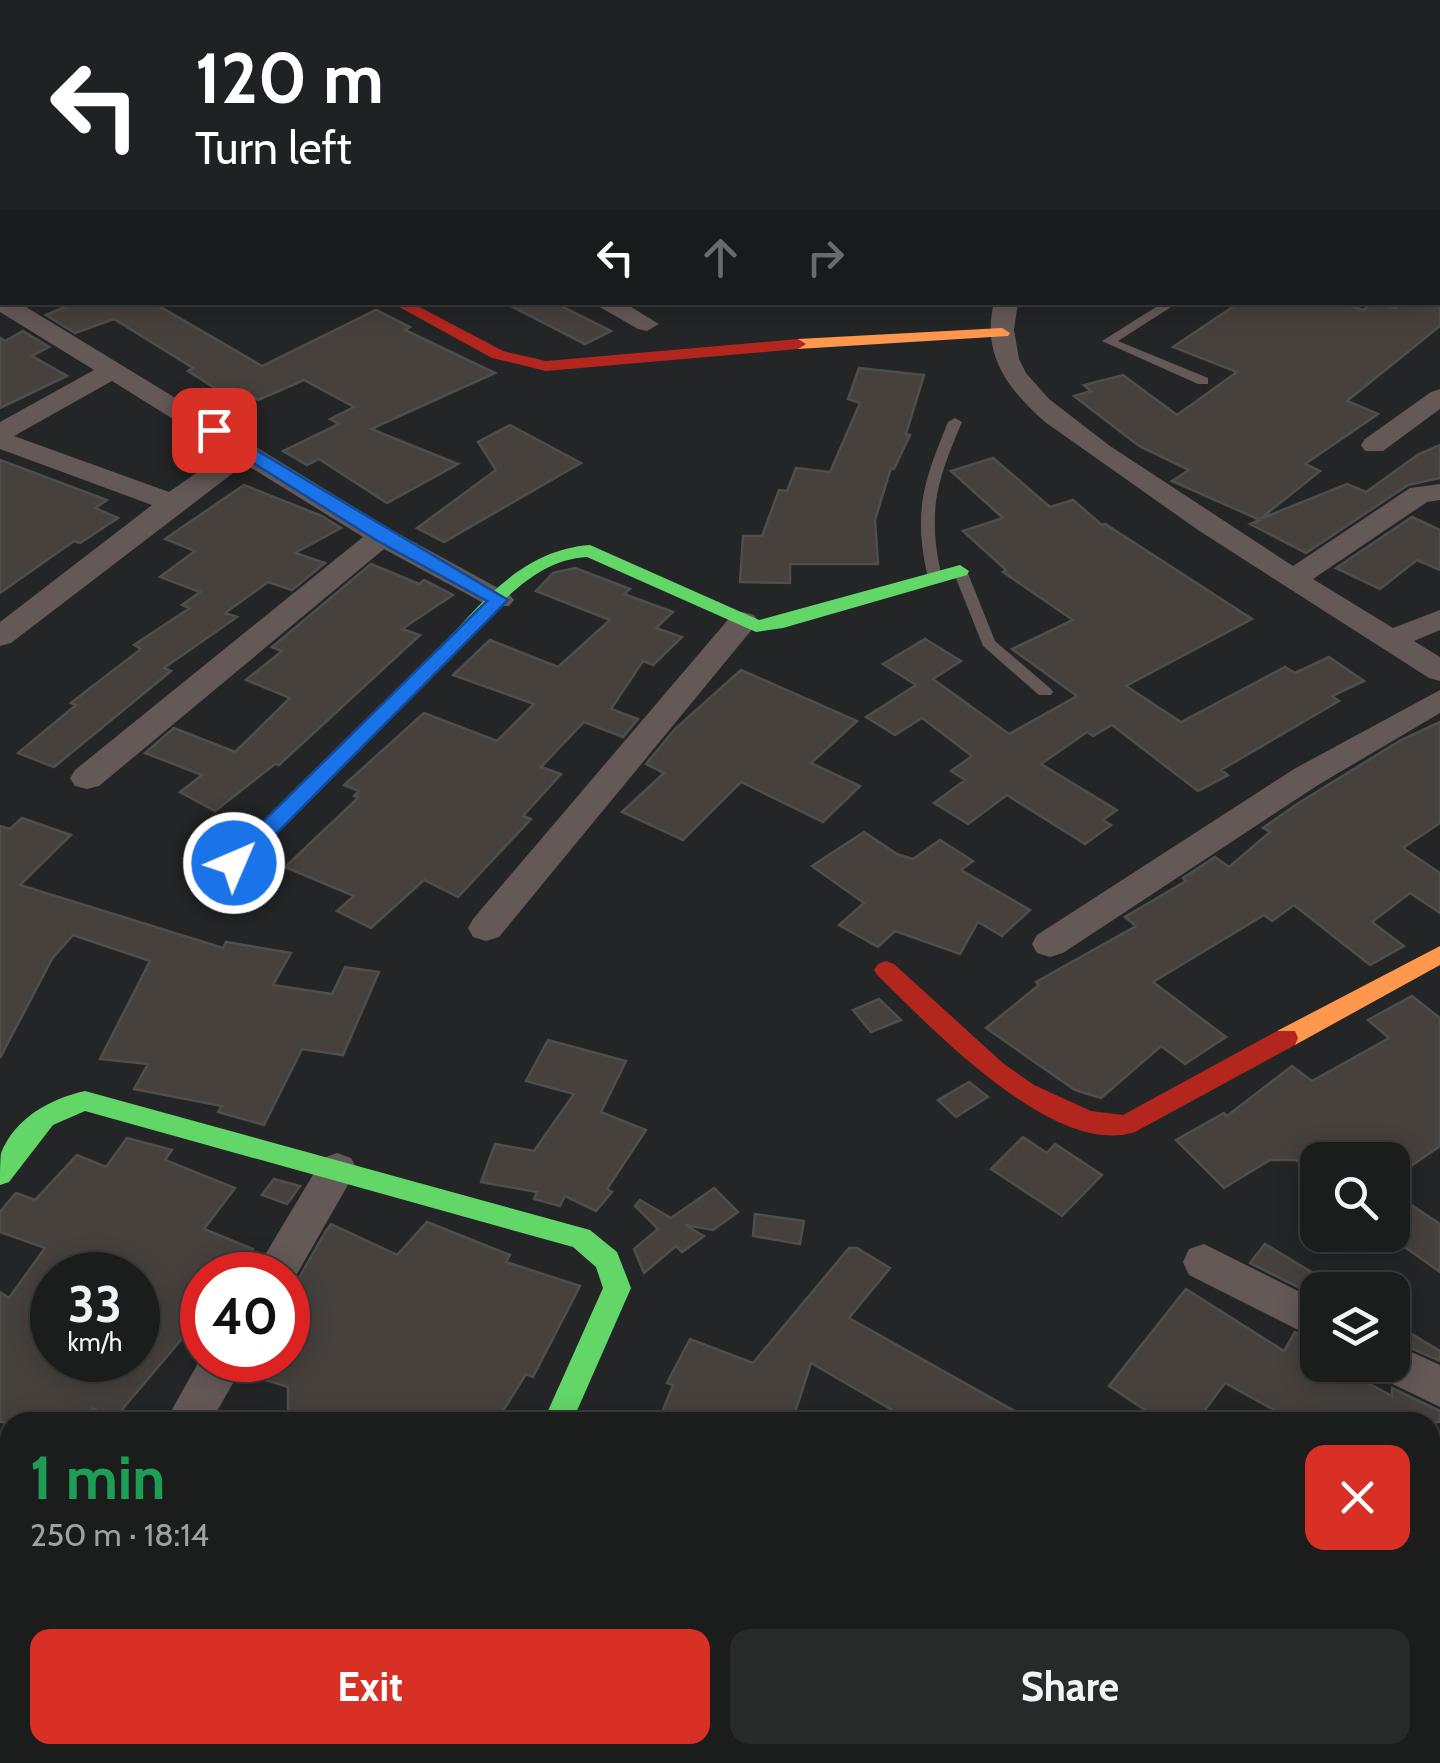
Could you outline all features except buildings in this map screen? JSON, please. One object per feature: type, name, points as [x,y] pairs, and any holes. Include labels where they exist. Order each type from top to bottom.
[{"type":"street","points":[[5,305],[248,450],[382,536],[499,600]]},
{"type":"street","points":[[403,305],[498,355],[546,366],[791,344],[1002,334]]},
{"type":"street","points":[[609,305],[647,324]]},
{"type":"street","points":[[1006,305],[1002,334],[1016,377],[1079,435],[1180,507],[1440,671]]},
{"type":"street","points":[[0,333],[27,319]]},
{"type":"street","points":[[0,436],[112,371]]},
{"type":"street","points":[[1374,444],[1440,397]]},
{"type":"street","points":[[0,436],[172,503]]},
{"type":"street","points":[[7,622],[248,450]]},
{"type":"street","points":[[1294,579],[1420,494],[1440,492]]},
{"type":"street","points":[[87,778],[382,536]]},
{"type":"street","points":[[208,889],[537,562],[573,549],[590,551],[756,626],[776,624],[960,571]]},
{"type":"street","points":[[1391,640],[1440,619]]},
{"type":"street","points":[[486,928],[742,621]]},
{"type":"street","points":[[1050,944],[1306,777],[1440,700]]},
{"type":"street","points":[[886,970],[1018,1086],[1062,1116],[1110,1129],[1126,1125],[1440,954]]},
{"type":"street","points":[[0,1174],[40,1120],[59,1104],[85,1102],[581,1238],[597,1248],[614,1274],[617,1288],[562,1412]]},
{"type":"street","points":[[288,1252],[337,1168]]},
{"type":"street","points":[[1204,1262],[1300,1313]]},
{"type":"street","points":[[1410,1371],[1440,1387]]},
{"type":"street","points":[[194,1412],[211,1382]]},
{"type":"lane","points":[[1169,305],[1108,341],[1203,381]]},
{"type":"lane","points":[[935,578],[925,539],[924,513],[928,487],[955,422]]},
{"type":"lane","points":[[960,571],[988,644],[1045,692]]},
{"type":"traffic: fast","points":[[441,658],[527,572],[568,552],[590,551],[756,626],[776,624],[960,571]]},
{"type":"traffic: fast","points":[[0,1175],[44,1118],[85,1101],[581,1238],[607,1260],[617,1288],[562,1412]]},
{"type":"traffic: slow","points":[[798,344],[1002,333]]},
{"type":"traffic: slow","points":[[1286,1038],[1440,954]]},
{"type":"traffic: jam","points":[[403,305],[498,355],[546,366],[798,344]]},
{"type":"traffic: jam","points":[[208,889],[441,658]]},
{"type":"traffic: jam","points":[[886,970],[995,1070],[1057,1110],[1091,1121],[1126,1125],[1286,1038]]},
{"type":"route","points":[[214,430],[382,536],[499,600],[234,863]]}]
